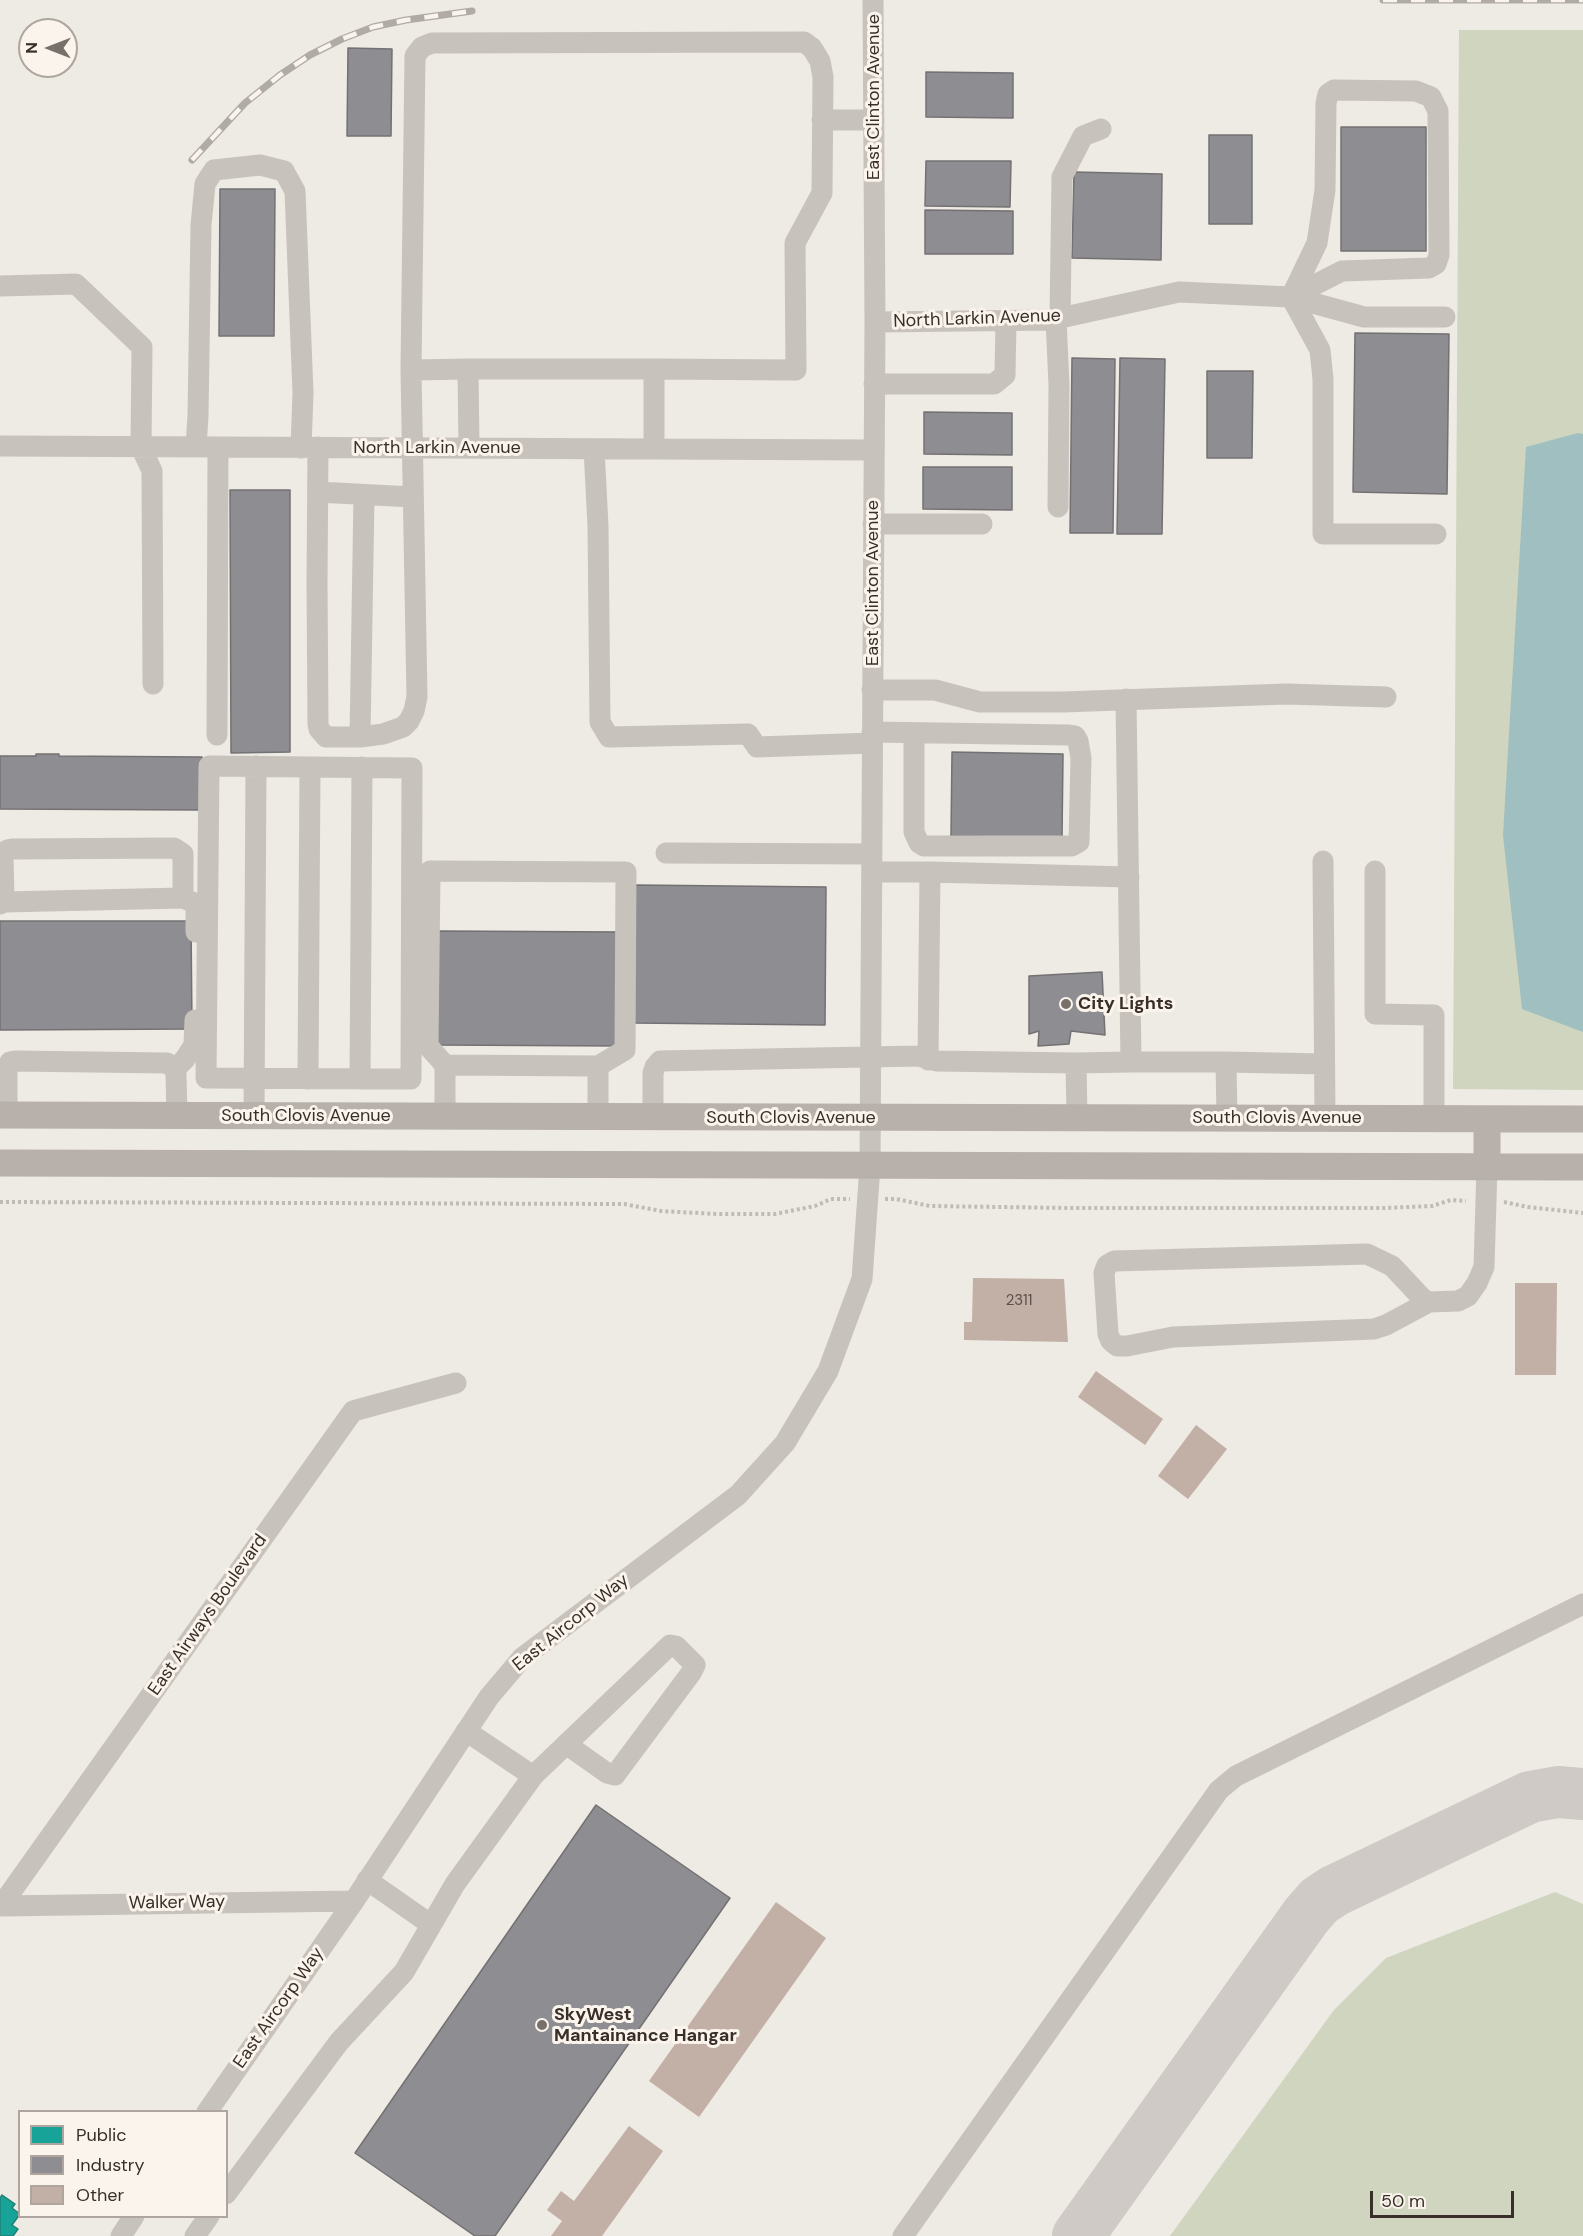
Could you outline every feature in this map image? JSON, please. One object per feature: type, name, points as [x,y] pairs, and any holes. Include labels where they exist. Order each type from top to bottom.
[{"type":"main road","name":"South Clovis Avenue","points":[[3,1115],[1583,1119]]},
{"type":"main road","points":[[1487,1119],[1487,1167]]},
{"type":"main road","points":[[0,1163],[1583,1167]]},
{"type":"street","name":"East Clinton Avenue","points":[[870,1166],[875,322],[873,0]]},
{"type":"street","points":[[196,447],[201,225],[205,184],[214,170],[261,165],[284,171],[295,191],[303,393],[318,492],[319,729],[326,737],[360,737],[397,730],[409,721],[417,697],[411,448],[411,369],[415,56],[422,47],[432,43],[804,42],[812,48],[820,61],[822,77],[822,193],[795,243],[796,370],[411,369]]},
{"type":"street","points":[[1334,90],[1416,91],[1431,97],[1438,111],[1439,255],[1436,264],[1429,268],[1342,270],[1291,297],[1317,243],[1325,190],[1328,94],[1334,90]]},
{"type":"street","points":[[822,120],[874,120]]},
{"type":"street","points":[[1058,507],[1058,319],[1062,177],[1083,136],[1101,129]]},
{"type":"street","points":[[0,286],[76,284],[142,347],[141,447],[152,471],[153,684]]},
{"type":"street","name":"North Larkin Avenue","points":[[875,322],[1058,319],[1179,292],[1291,297],[1364,317],[1445,317]]},
{"type":"street","points":[[1291,297],[1320,350],[1323,379],[1323,534],[1436,534]]},
{"type":"street","points":[[874,384],[994,384],[1005,375],[1006,321]]},
{"type":"street","points":[[468,369],[469,448]]},
{"type":"street","points":[[654,369],[654,449]]},
{"type":"street","name":"North Larkin Avenue","points":[[0,446],[874,450]]},
{"type":"street","points":[[217,735],[218,447]]},
{"type":"street","points":[[594,449],[598,526],[600,722],[609,737],[748,734],[758,747],[914,733],[1075,736],[1081,758],[1078,842],[1072,846],[924,846],[919,843],[914,832],[914,733]]},
{"type":"street","points":[[318,492],[412,497]]},
{"type":"street","points":[[360,737],[364,496]]},
{"type":"street","points":[[873,524],[982,524]]},
{"type":"street","points":[[873,690],[935,690],[980,702],[1287,694],[1386,697]]},
{"type":"street","points":[[1126,699],[1131,1062]]},
{"type":"street","points":[[209,766],[256,766],[412,768],[411,1079],[206,1078],[209,766]]},
{"type":"street","points":[[254,1116],[256,766]]},
{"type":"street","points":[[308,1079],[309,767]]},
{"type":"street","points":[[360,1079],[362,767]]},
{"type":"street","points":[[177,1116],[175,1069],[194,1045],[196,907],[192,902],[183,898],[2,903],[3,855],[7,850],[12,849],[174,848],[183,854],[183,898]]},
{"type":"street","points":[[666,853],[872,863],[930,872],[1128,877]]},
{"type":"street","points":[[1323,861],[1325,1118]]},
{"type":"street","points":[[445,1065],[598,1066],[625,1050],[626,872],[430,871],[428,1046],[445,1065],[445,1117]]},
{"type":"street","points":[[1375,871],[1375,1014],[1434,1015],[1434,1119]]},
{"type":"street","points":[[928,1060],[930,872]]},
{"type":"street","points":[[3,1115],[7,1070],[5,1056],[167,1063],[175,1069]]},
{"type":"street","points":[[653,1117],[653,1073],[660,1061],[918,1056],[928,1060],[1076,1063],[1324,1064]]},
{"type":"street","points":[[1226,1062],[1227,1118]]},
{"type":"street","points":[[1076,1063],[1077,1118]]},
{"type":"street","points":[[598,1066],[598,1117]]},
{"type":"street","name":"East Aircorp Way","points":[[208,2110],[354,1901],[489,1696],[522,1658],[738,1496],[785,1443],[828,1371],[862,1279],[870,1166]]},
{"type":"street","points":[[1429,1302],[1422,1298],[1392,1266],[1367,1254],[1114,1261],[1107,1264],[1104,1273],[1108,1334],[1117,1346],[1173,1337],[1374,1329],[1429,1302],[1458,1301],[1468,1296],[1484,1267],[1487,1167]]},
{"type":"street","name":"East Airways Boulevard","points":[[0,1906],[353,1411],[456,1383]]},
{"type":"street","points":[[903,2236],[1219,1790],[1236,1776],[1583,1604]]},
{"type":"street","points":[[228,2191],[339,2042],[404,1972],[455,1884],[532,1776],[670,1645],[676,1646],[695,1665],[615,1775],[607,1773],[567,1744]]},
{"type":"street","points":[[466,1731],[532,1776]]},
{"type":"street","points":[[367,1880],[430,1924]]},
{"type":"street","name":"Walker Way","points":[[0,1906],[354,1901]]},
{"type":"street","points":[[121,2236],[133,2218]]},
{"type":"street","points":[[195,2236],[208,2218]]},
{"type":"path","points":[[0,1202],[624,1204],[661,1211],[716,1215],[775,1214],[815,1206],[831,1199],[896,1199],[930,1206],[1069,1208],[1384,1208],[1432,1206],[1450,1200],[1510,1202],[1528,1207],[1583,1213]]},
{"type":"green space","points":[[1459,30],[1583,30],[1583,1090],[1453,1089]]},
{"type":"green space","points":[[1555,1892],[1583,1904],[1583,2236],[1170,2236],[1334,2010],[1386,1958]]},
{"type":"water","points":[[1578,433],[1583,434],[1583,1032],[1522,1009],[1503,835],[1526,447]]},
{"type":"building: Public","points":[[2,2195],[15,2204],[12,2208],[18,2212],[18,2217],[12,2225],[18,2229],[13,2236],[0,2236],[0,2198]]},
{"type":"building: Industry","points":[[348,48],[392,49],[391,136],[347,136]]},
{"type":"building: Industry","points":[[926,72],[1013,73],[1013,118],[926,117]]},
{"type":"building: Industry","points":[[1341,127],[1426,127],[1426,251],[1341,251]]},
{"type":"building: Industry","points":[[1209,135],[1252,135],[1252,224],[1209,224]]},
{"type":"building: Industry","points":[[926,161],[1011,161],[1010,207],[925,206]]},
{"type":"building: Industry","points":[[1074,172],[1162,174],[1161,260],[1072,258]]},
{"type":"building: Industry","points":[[220,189],[275,189],[274,336],[219,336]]},
{"type":"building: Industry","points":[[925,210],[1013,211],[1013,254],[925,254]]},
{"type":"building: Industry","points":[[1355,333],[1449,334],[1447,494],[1353,492]]},
{"type":"building: Industry","points":[[1072,358],[1115,359],[1113,533],[1070,533]]},
{"type":"building: Industry","points":[[1120,358],[1165,359],[1162,534],[1117,534]]},
{"type":"building: Industry","points":[[1207,371],[1253,371],[1252,458],[1207,458]]},
{"type":"building: Industry","points":[[924,412],[1012,413],[1012,455],[924,454]]},
{"type":"building: Industry","points":[[923,467],[1012,467],[1012,510],[923,509]]},
{"type":"building: Industry","points":[[230,490],[290,490],[290,752],[231,753]]},
{"type":"building: Industry","points":[[952,752],[1063,754],[1062,838],[951,836]]},
{"type":"building: Industry","points":[[36,754],[202,757],[202,810],[0,809],[0,756],[36,756]]},
{"type":"building: Industry","points":[[635,885],[826,887],[825,1025],[634,1023]]},
{"type":"building: Industry","points":[[0,921],[191,921],[192,1029],[0,1030]]},
{"type":"building: Industry","points":[[438,931],[620,932],[620,1046],[437,1045]]},
{"type":"building: Industry","name":"City Lights","points":[[1102,972],[1105,1035],[1071,1031],[1069,1044],[1038,1046],[1039,1031],[1029,1034],[1029,976]]},
{"type":"building: Industry","name":"SkyWest Mantainance Hangar","points":[[596,1805],[730,1898],[495,2236],[475,2236],[355,2153]]},
{"type":"building: Other","points":[[973,1278],[1064,1279],[1068,1342],[964,1340],[964,1322],[972,1322]]},
{"type":"building: Other","points":[[1515,1283],[1557,1283],[1556,1375],[1515,1375]]},
{"type":"building: Other","points":[[1096,1371],[1163,1419],[1145,1445],[1078,1397]]},
{"type":"building: Other","points":[[1196,1425],[1227,1449],[1188,1499],[1158,1476]]},
{"type":"building: Other","points":[[776,1902],[826,1938],[699,2117],[649,2081]]},
{"type":"building: Other","points":[[629,2126],[663,2151],[602,2236],[551,2236],[562,2221],[547,2210],[561,2191],[574,2201]]},
{"type":"taxiway","points":[[1078,2236],[1319,1901],[1334,1891],[1530,1797],[1558,1792],[1583,1794]]},
{"type":"railway","points":[[1383,0],[1583,0]]},
{"type":"railway","points":[[192,160],[245,103],[310,55],[373,27],[472,11]]},
{"type":"place","name":"City Lights","points":[[1066,1004]]},
{"type":"place","name":"SkyWest Mantainance Hangar","points":[[542,2025]]}]
